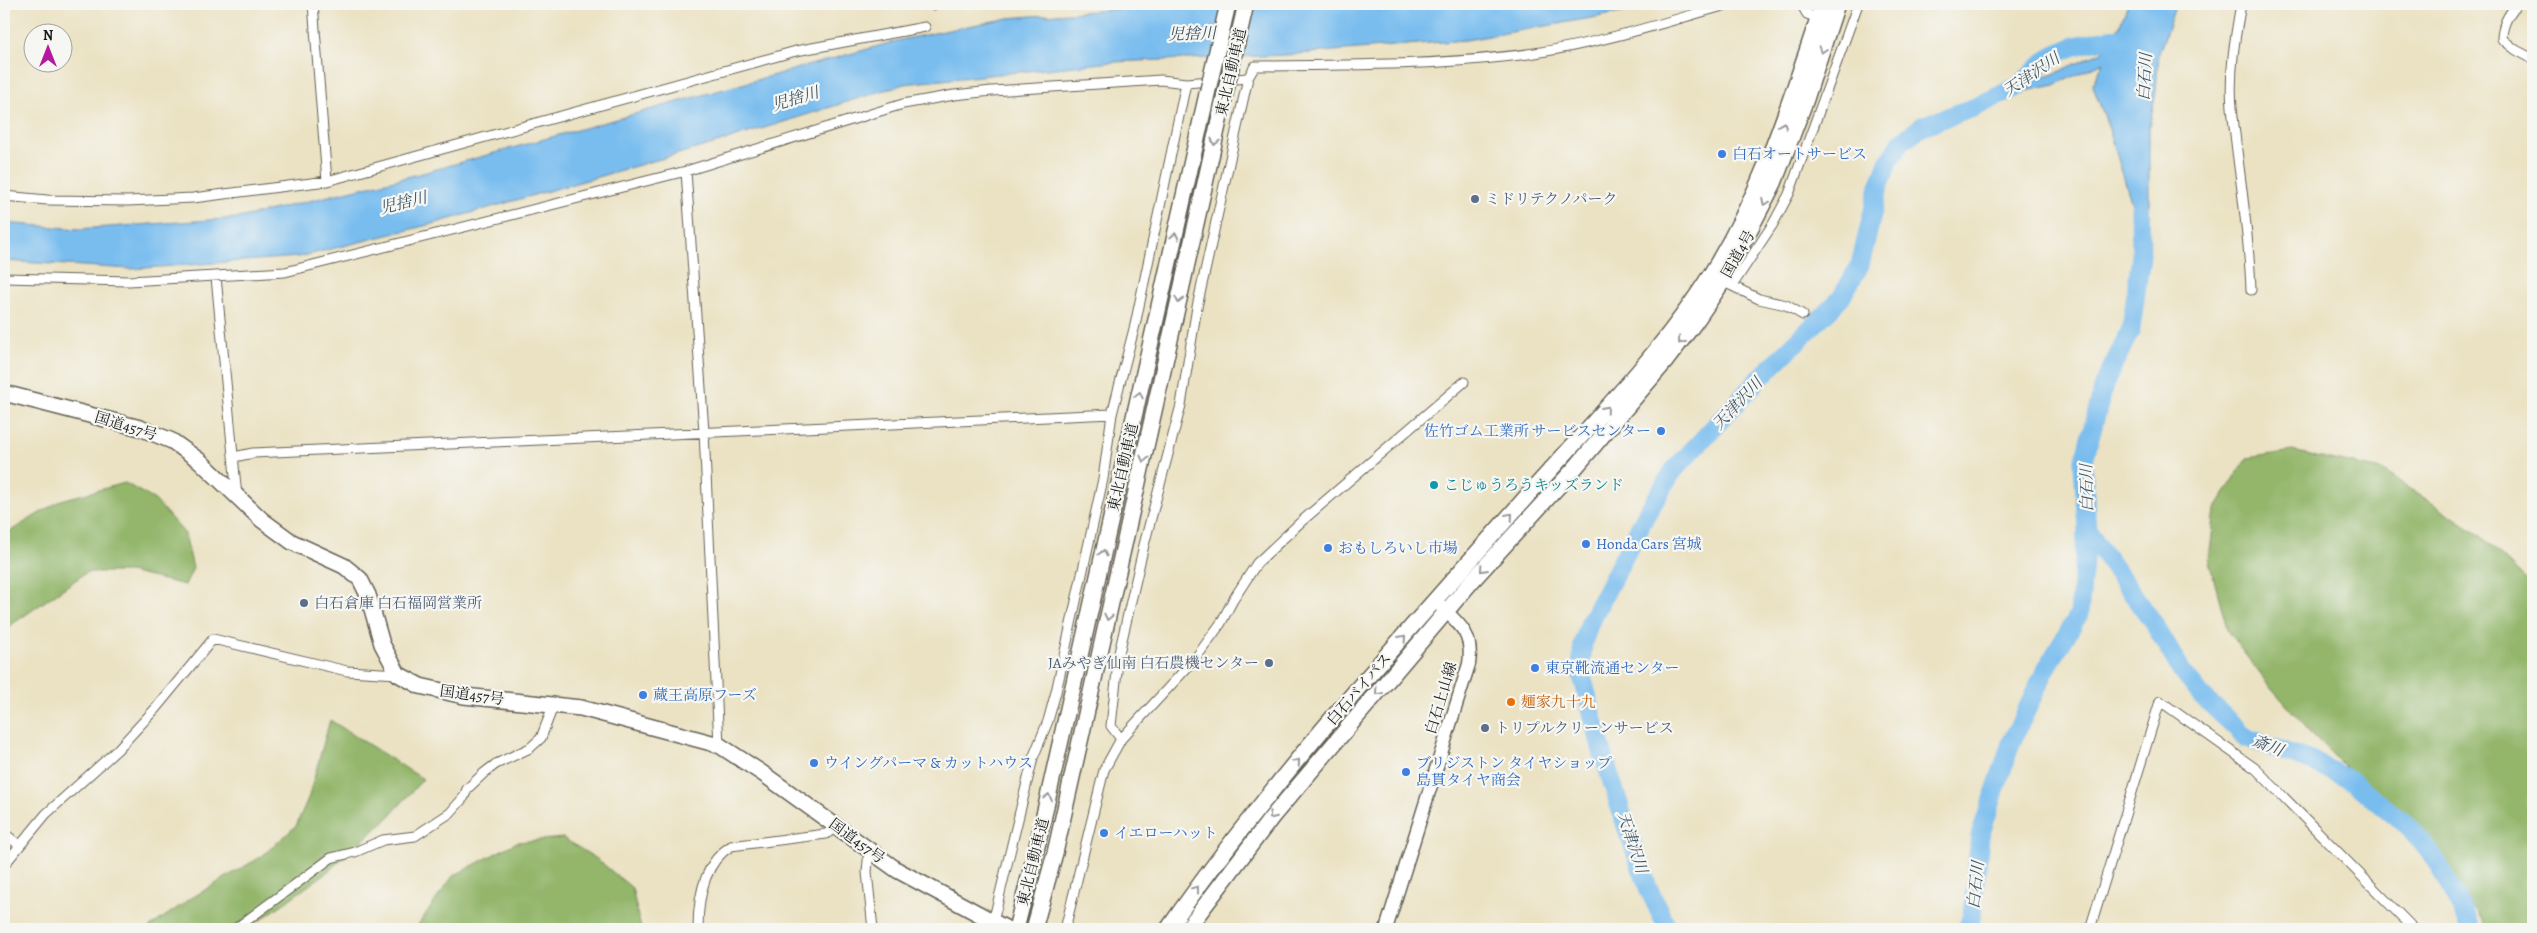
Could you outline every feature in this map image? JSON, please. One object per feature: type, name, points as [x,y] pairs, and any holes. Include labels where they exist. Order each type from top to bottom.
[{"type":"highway","name":"東北自動車道","points":[[1005,926],[1040,837],[1206,94],[1228,4]]},
{"type":"highway","name":"東北自動車道","points":[[1034,929],[1057,843],[1246,4]]},
{"type":"highway","name":"国道4号","points":[[1575,468],[1664,362],[1722,280],[1774,183],[1806,99],[1837,4]]},
{"type":"highway","name":"国道4号","points":[[1561,458],[1616,397],[1678,323],[1722,280],[1745,214],[1786,118],[1821,11]]},
{"type":"highway","name":"国道457号","points":[[4,393],[140,428],[172,441],[200,461],[237,497],[292,542],[344,566],[360,579],[368,595],[382,644],[398,674],[420,686],[464,696],[581,708],[719,745],[839,827],[897,870],[1005,926]]},
{"type":"highway","name":"白石バイパス","points":[[1187,929],[1272,817],[1561,458]]},
{"type":"highway","name":"白石バイパス","points":[[1168,929],[1251,817],[1361,685],[1441,607],[1575,468]]},
{"type":"main road","name":"白石上山線","points":[[1386,929],[1470,664],[1471,650],[1468,637],[1441,607]]},
{"type":"street","points":[[313,4],[327,181]]},
{"type":"street","points":[[1121,739],[1110,726],[1119,653],[1144,544],[1181,405],[1197,307],[1248,78],[1255,66],[1389,64],[1534,53],[1575,46],[1730,4]]},
{"type":"street","points":[[1801,4],[1807,14],[1821,11]]},
{"type":"street","points":[[1803,315],[1786,305],[1759,300],[1722,280],[1773,224],[1790,194],[1858,4]]},
{"type":"street","points":[[2241,4],[2235,36],[2232,105],[2246,212],[2251,290]]},
{"type":"street","points":[[2517,4],[2508,15],[2502,29],[2502,39],[2516,50],[2533,59]]},
{"type":"street","points":[[4,196],[47,200],[175,199],[243,193],[327,181],[796,51],[925,28]]},
{"type":"street","points":[[4,278],[129,281],[285,272],[686,171],[903,104],[954,94],[1161,80],[1186,84],[1248,78]]},
{"type":"street","points":[[1005,926],[1033,758],[1048,721],[1056,692],[1103,479],[1112,414],[1135,325],[1186,84]]},
{"type":"street","points":[[686,171],[704,432],[719,745]]},
{"type":"street","points":[[216,277],[237,497]]},
{"type":"street","points":[[1065,929],[1104,770],[1121,739],[1195,659],[1220,624],[1257,562],[1303,520],[1464,382]]},
{"type":"street","points":[[234,457],[254,454],[1112,414]]},
{"type":"street","points":[[4,865],[46,814],[117,750],[156,708],[213,639],[347,671],[398,674]]},
{"type":"street","points":[[2090,929],[2160,701],[2256,769],[2414,929]]},
{"type":"street","points":[[235,929],[331,858],[383,840],[415,836],[450,813],[464,797],[467,789],[484,773],[496,764],[530,748],[541,738],[554,704]]},
{"type":"street","points":[[698,929],[698,903],[704,882],[723,851],[731,846],[826,834],[839,827]]},
{"type":"street","points":[[4,833],[19,845]]},
{"type":"street","points":[[869,850],[867,872],[872,929]]},
{"type":"green space","points":[[2292,451],[2382,470],[2479,534],[2533,587],[2533,929],[2490,929],[2409,831],[2312,734],[2267,683],[2228,632],[2209,561],[2215,509],[2247,458]]},
{"type":"green space","points":[[125,483],[155,500],[185,534],[193,568],[185,585],[129,572],[87,572],[4,630],[4,535],[61,500]]},
{"type":"green space","points":[[330,720],[423,779],[389,817],[326,873],[245,929],[147,929],[190,899],[262,856],[296,826],[309,796]]},
{"type":"green space","points":[[563,838],[597,859],[632,888],[641,929],[415,929],[453,876],[517,842]]},
{"type":"water","name":"児捨川","points":[[1179,4],[1671,4],[1466,40],[1285,55],[1113,62],[904,84],[720,142],[436,223],[299,257],[131,269],[4,261],[4,223],[79,229],[239,218],[419,174],[900,40],[1008,18]]},
{"type":"water","points":[[2128,4],[2176,4],[2159,53],[2156,91],[2149,128],[2149,260],[2107,123],[2092,84],[2104,62],[2055,85],[2026,91],[2001,100],[2005,85],[2049,76],[2102,52],[2120,25]]},
{"type":"waterway","name":"天津沢川","points":[[1668,929],[1649,890],[1626,826],[1602,751],[1581,672],[1583,643],[1590,622],[1647,513],[1673,471],[1757,381],[1841,298],[1860,265],[1879,186],[1888,163],[1901,142],[1922,126],[1973,108],[2019,86],[2044,62],[2058,53],[2075,46],[2108,39],[2136,37]]},
{"type":"waterway","name":"白石川","points":[[1967,929],[1972,915],[1980,836],[2011,743],[2045,671],[2079,614],[2087,530],[2083,464],[2105,382],[2131,329],[2141,256],[2140,209]]},
{"type":"waterway","name":"斎川","points":[[2087,530],[2153,622],[2181,670],[2201,695],[2247,738],[2316,763],[2353,782],[2408,826],[2436,860],[2472,929]]},
{"type":"place","name":"白石オートサービス","points":[[1722,154]]},
{"type":"place","name":"ミドリテクノパーク","points":[[1475,199]]},
{"type":"place","name":"佐竹ゴム工業所 サービスセンター","points":[[1661,431]]},
{"type":"place","name":"こじゅうろうキッズランド","points":[[1434,485]]},
{"type":"place","name":"Honda Cars 宮城","points":[[1586,544]]},
{"type":"place","name":"おもしろいし市場","points":[[1328,548]]},
{"type":"place","name":"白石倉庫 白石福岡営業所","points":[[304,603]]},
{"type":"place","name":"JAみやぎ仙南 白石農機センター","points":[[1269,663]]},
{"type":"place","name":"東京靴流通センター","points":[[1535,668]]},
{"type":"place","name":"蔵王高原フーズ","points":[[643,695]]},
{"type":"place","name":"麺家九十九","points":[[1511,702]]},
{"type":"place","name":"トリプルクリーンサービス","points":[[1485,728]]},
{"type":"place","name":"ウイングパーマ & カットハウス","points":[[814,763]]},
{"type":"place","name":"ブリジストン タイヤショップ 島貫タイヤ商会","points":[[1406,772]]},
{"type":"place","name":"イエローハット","points":[[1104,833]]}]
